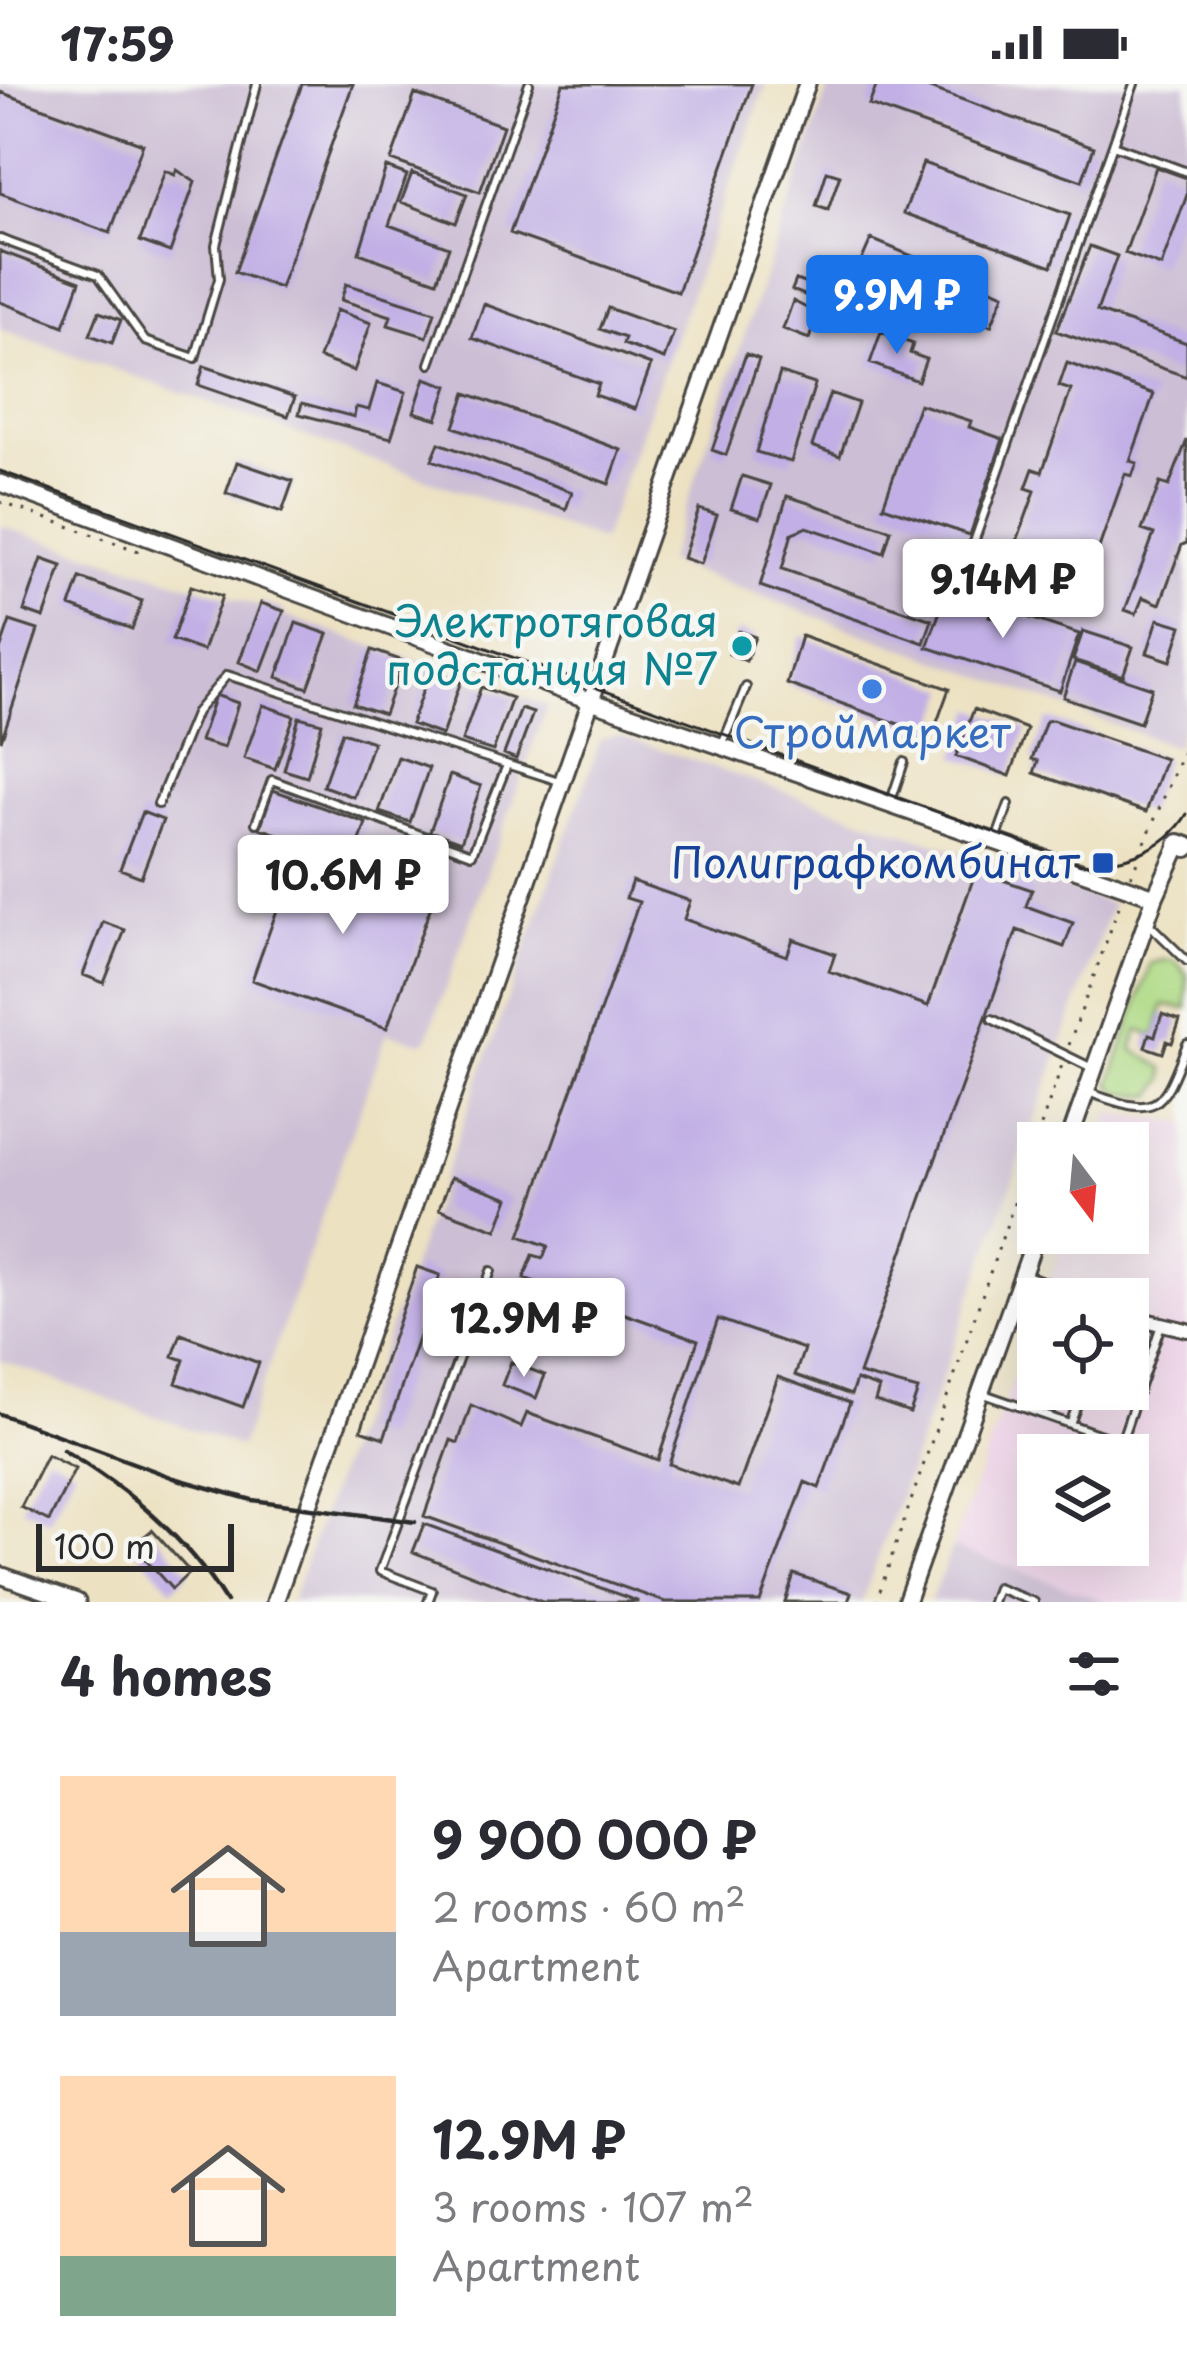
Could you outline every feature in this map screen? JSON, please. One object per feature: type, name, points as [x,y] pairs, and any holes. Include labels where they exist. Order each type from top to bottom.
[{"type":"street","points":[[275,1602],[806,84]]},
{"type":"street","points":[[0,483],[590,701],[1155,896]]},
{"type":"street","points":[[1075,1122],[1155,896],[1183,846]]},
{"type":"street","points":[[906,1602],[1030,1254]]},
{"type":"street","points":[[1023,1276],[1028,1278]]},
{"type":"street","points":[[1149,1321],[1187,1330]]},
{"type":"street","points":[[0,1575],[77,1602]]},
{"type":"lane","points":[[0,239],[98,275],[145,341],[195,358],[219,279],[216,245],[257,84]]},
{"type":"lane","points":[[430,364],[529,84]]},
{"type":"lane","points":[[923,596],[959,568],[973,545],[1134,84]]},
{"type":"lane","points":[[1113,145],[1187,172]]},
{"type":"lane","points":[[158,804],[196,712],[227,675],[562,783]]},
{"type":"lane","points":[[721,747],[746,687]]},
{"type":"lane","points":[[890,805],[904,762]]},
{"type":"lane","points":[[256,823],[272,781],[472,854],[507,765]]},
{"type":"lane","points":[[995,842],[1009,804]]},
{"type":"lane","points":[[1147,922],[1187,961]]},
{"type":"lane","points":[[992,1019],[1093,1068]]},
{"type":"lane","points":[[1085,1091],[1136,1107],[1152,1106],[1166,1098],[1187,1045]]},
{"type":"lane","points":[[428,1602],[432,1591],[380,1571],[491,1271]]},
{"type":"lane","points":[[981,1393],[1120,1442],[1162,1324]]},
{"type":"lane","points":[[1070,1424],[1075,1410]]},
{"type":"lane","points":[[1084,1429],[1090,1434]]},
{"type":"lane","points":[[992,1602],[997,1588],[1034,1602]]},
{"type":"path","points":[[876,1602],[1065,1055],[1126,887],[1187,742]]},
{"type":"shaded area","points":[[0,84],[766,84],[602,541],[0,329]]},
{"type":"shaded area","points":[[830,84],[1187,84],[1187,713],[1175,747],[667,562]]},
{"type":"shaded area","points":[[0,526],[242,601],[547,706],[427,1040],[387,1033],[240,1447],[0,1360]]},
{"type":"shaded area","points":[[619,735],[1112,904],[1034,1122],[1017,1122],[1017,1169],[862,1602],[291,1602],[601,739]]},
{"type":"shaded area","points":[[1111,1113],[1187,1123],[1187,1602],[1109,1602],[952,1548],[1017,1370],[1017,1410],[1149,1410],[1149,1278],[1051,1278],[1059,1254],[1149,1254],[1149,1122],[1108,1122]]},
{"type":"shaded area","points":[[952,1548],[969,1553],[1109,1602],[930,1602]]},
{"type":"green space","points":[[1175,961],[1187,975],[1187,1009],[1164,1005],[1155,1036],[1138,1030],[1132,1049],[1164,1068],[1165,1079],[1153,1096],[1120,1093],[1110,1084],[1151,963]]},
{"type":"building","points":[[302,84],[353,84],[280,288],[235,272]]},
{"type":"building","points":[[563,84],[752,84],[678,292],[510,233]]},
{"type":"building","points":[[877,84],[919,84],[1094,147],[1082,181],[869,105]]},
{"type":"building","points":[[0,92],[143,144],[110,233],[0,193]]},
{"type":"building","points":[[415,94],[503,126],[480,192],[391,160]]},
{"type":"building","points":[[923,163],[1070,215],[1052,266],[904,213]]},
{"type":"building","points":[[386,167],[407,175],[389,225],[449,247],[437,281],[359,253]]},
{"type":"building","points":[[1156,167],[1187,178],[1187,195],[1161,266],[1125,253]]},
{"type":"building","points":[[177,170],[195,182],[170,252],[140,241],[165,171],[175,175]]},
{"type":"building","points":[[827,171],[840,175],[828,210],[816,206]]},
{"type":"building","points":[[412,173],[467,194],[456,223],[401,202]]},
{"type":"building","points":[[871,239],[1004,294],[991,326],[857,271]]},
{"type":"building","points":[[1090,246],[1117,256],[1097,311],[1187,343],[1187,377],[1056,331]]},
{"type":"building","points":[[0,251],[80,281],[64,326],[0,302]]},
{"type":"building","points":[[796,280],[828,292],[824,303],[792,290]]},
{"type":"building","points":[[346,284],[435,312],[427,337],[388,325],[391,316],[341,300]]},
{"type":"building","points":[[793,301],[818,314],[809,339],[783,329]]},
{"type":"building","points":[[484,304],[651,365],[635,409],[595,395],[599,384],[472,338]]},
{"type":"building","points":[[608,308],[674,332],[664,359],[623,344],[625,338],[600,329]]},
{"type":"building","points":[[336,310],[371,323],[354,371],[319,358]]},
{"type":"building","points":[[99,312],[121,320],[112,343],[90,335]]},
{"type":"building","points":[[881,332],[913,344],[910,353],[926,359],[918,381],[870,363]]},
{"type":"building","points":[[746,354],[759,359],[726,455],[712,450]]},
{"type":"building","points":[[1067,363],[1154,394],[1130,461],[1137,463],[1132,476],[1125,474],[1089,576],[1096,579],[1086,606],[1004,577],[1035,491],[1026,488],[1033,469],[1042,472],[1071,390],[1059,386]]},
{"type":"building","points":[[204,366],[295,397],[288,416],[198,385]]},
{"type":"building","points":[[780,373],[815,384],[791,462],[756,452]]},
{"type":"building","points":[[425,378],[448,386],[437,419],[414,412]]},
{"type":"building","points":[[377,383],[406,392],[391,438],[299,414],[302,403],[354,417],[356,407],[369,410]]},
{"type":"building","points":[[466,393],[621,450],[609,484],[454,427]]},
{"type":"building","points":[[830,393],[858,403],[840,456],[812,446]]},
{"type":"building","points":[[919,404],[971,421],[969,427],[1003,439],[970,535],[883,506]]},
{"type":"building","points":[[1187,440],[1187,543],[1182,545],[1160,604],[1143,597],[1136,614],[1125,610],[1154,534],[1142,530],[1160,483],[1169,486]]},
{"type":"building","points":[[439,443],[572,492],[566,509],[432,460]]},
{"type":"building","points":[[237,462],[293,481],[282,512],[226,493]]},
{"type":"building","points":[[742,476],[771,485],[760,518],[731,509]]},
{"type":"building","points":[[787,496],[891,530],[884,553],[807,527],[792,533],[782,569],[932,620],[924,643],[760,586]]},
{"type":"building","points":[[699,509],[717,515],[701,564],[683,558]]},
{"type":"building","points":[[42,559],[62,566],[44,618],[24,611]]},
{"type":"building","points":[[80,578],[142,601],[132,629],[70,606]]},
{"type":"building","points":[[191,586],[222,596],[203,651],[172,640]]},
{"type":"building","points":[[948,589],[993,605],[989,616],[1000,620],[1003,609],[1079,634],[1060,691],[927,647]]},
{"type":"building","points":[[261,603],[284,611],[261,671],[239,662]]},
{"type":"building","points":[[1158,619],[1182,626],[1171,661],[1147,653]]},
{"type":"building","points":[[10,621],[38,630],[1,741],[0,650]]},
{"type":"building","points":[[296,623],[328,634],[308,688],[277,677]]},
{"type":"building","name":"Электротяговая подстанция №7","points":[[738,631],[755,637],[746,661],[729,654]]},
{"type":"building","points":[[1083,631],[1133,647],[1123,676],[1073,660]]},
{"type":"building","points":[[801,636],[949,689],[932,736],[787,684]]},
{"type":"building","points":[[372,650],[403,661],[384,714],[353,704]]},
{"type":"building","points":[[1075,662],[1152,688],[1140,723],[1063,697]]},
{"type":"building","points":[[430,670],[461,681],[442,735],[411,724]]},
{"type":"building","points":[[481,687],[512,698],[493,751],[462,741]]},
{"type":"building","points":[[215,695],[238,703],[224,748],[200,741]]},
{"type":"building","points":[[263,705],[294,716],[275,769],[244,758]]},
{"type":"building","points":[[521,709],[533,713],[516,759],[504,754]]},
{"type":"building","points":[[974,709],[1027,729],[1010,776],[956,756]]},
{"type":"building","points":[[299,717],[322,723],[307,777],[284,770]]},
{"type":"building","points":[[1046,721],[1165,759],[1146,812],[1034,773],[1038,761],[1032,759]]},
{"type":"building","points":[[342,732],[373,742],[354,797],[323,786]]},
{"type":"building","points":[[398,757],[429,768],[410,822],[379,812]]},
{"type":"building","points":[[450,775],[481,786],[461,842],[430,831]]},
{"type":"building","points":[[273,790],[366,823],[353,861],[260,828]]},
{"type":"building","points":[[142,812],[163,820],[141,877],[120,869]]},
{"type":"building","points":[[300,846],[435,895],[387,1028],[252,980]]},
{"type":"building","points":[[976,871],[1032,890],[1026,906],[1073,923],[1064,947],[1017,930],[859,1374],[918,1390],[910,1413],[875,1401],[879,1388],[856,1380],[851,1395],[795,1375],[804,1349],[718,1319],[669,1464],[738,1488],[778,1377],[850,1403],[819,1488],[805,1482],[760,1602],[665,1602],[424,1516],[451,1440],[458,1443],[471,1405],[521,1427],[527,1413],[658,1460],[698,1340],[524,1278],[533,1255],[543,1258],[548,1246],[520,1236],[639,902],[626,898],[632,881],[690,901],[684,919],[787,956],[793,939],[835,954],[829,971],[928,1006]]},
{"type":"building","points":[[103,922],[125,930],[104,983],[83,975]]},
{"type":"building","points":[[1162,1014],[1180,1020],[1163,1053],[1145,1047],[1149,1034],[1155,1036]]},
{"type":"building","points":[[451,1177],[509,1198],[497,1230],[439,1209]]},
{"type":"building","points":[[417,1267],[440,1275],[384,1438],[361,1430]]},
{"type":"building","points":[[181,1334],[259,1363],[243,1407],[176,1383],[184,1360],[173,1356]]},
{"type":"building","points":[[511,1362],[545,1375],[536,1398],[502,1385]]},
{"type":"building","points":[[47,1455],[75,1469],[49,1521],[21,1507]]},
{"type":"building","points":[[424,1524],[637,1602],[542,1602],[413,1552]]},
{"type":"building","points":[[152,1530],[190,1572],[172,1589],[133,1546]]},
{"type":"building","points":[[794,1574],[851,1593],[848,1602],[785,1602]]},
{"type":"tram line","points":[[0,471],[1081,864],[1112,861],[1154,846],[1187,814]]},
{"type":"railway","points":[[0,1414],[174,1478],[252,1500],[415,1522]]},
{"type":"railway","points":[[63,1450],[154,1516],[226,1602]]},
{"type":"place","name":"Электротяговая подстанция №7","points":[[742,646]]},
{"type":"place","name":"Строймаркет","points":[[872,689]]},
{"type":"place","name":"Полиграфкомбинат","points":[[1103,863]]}]
